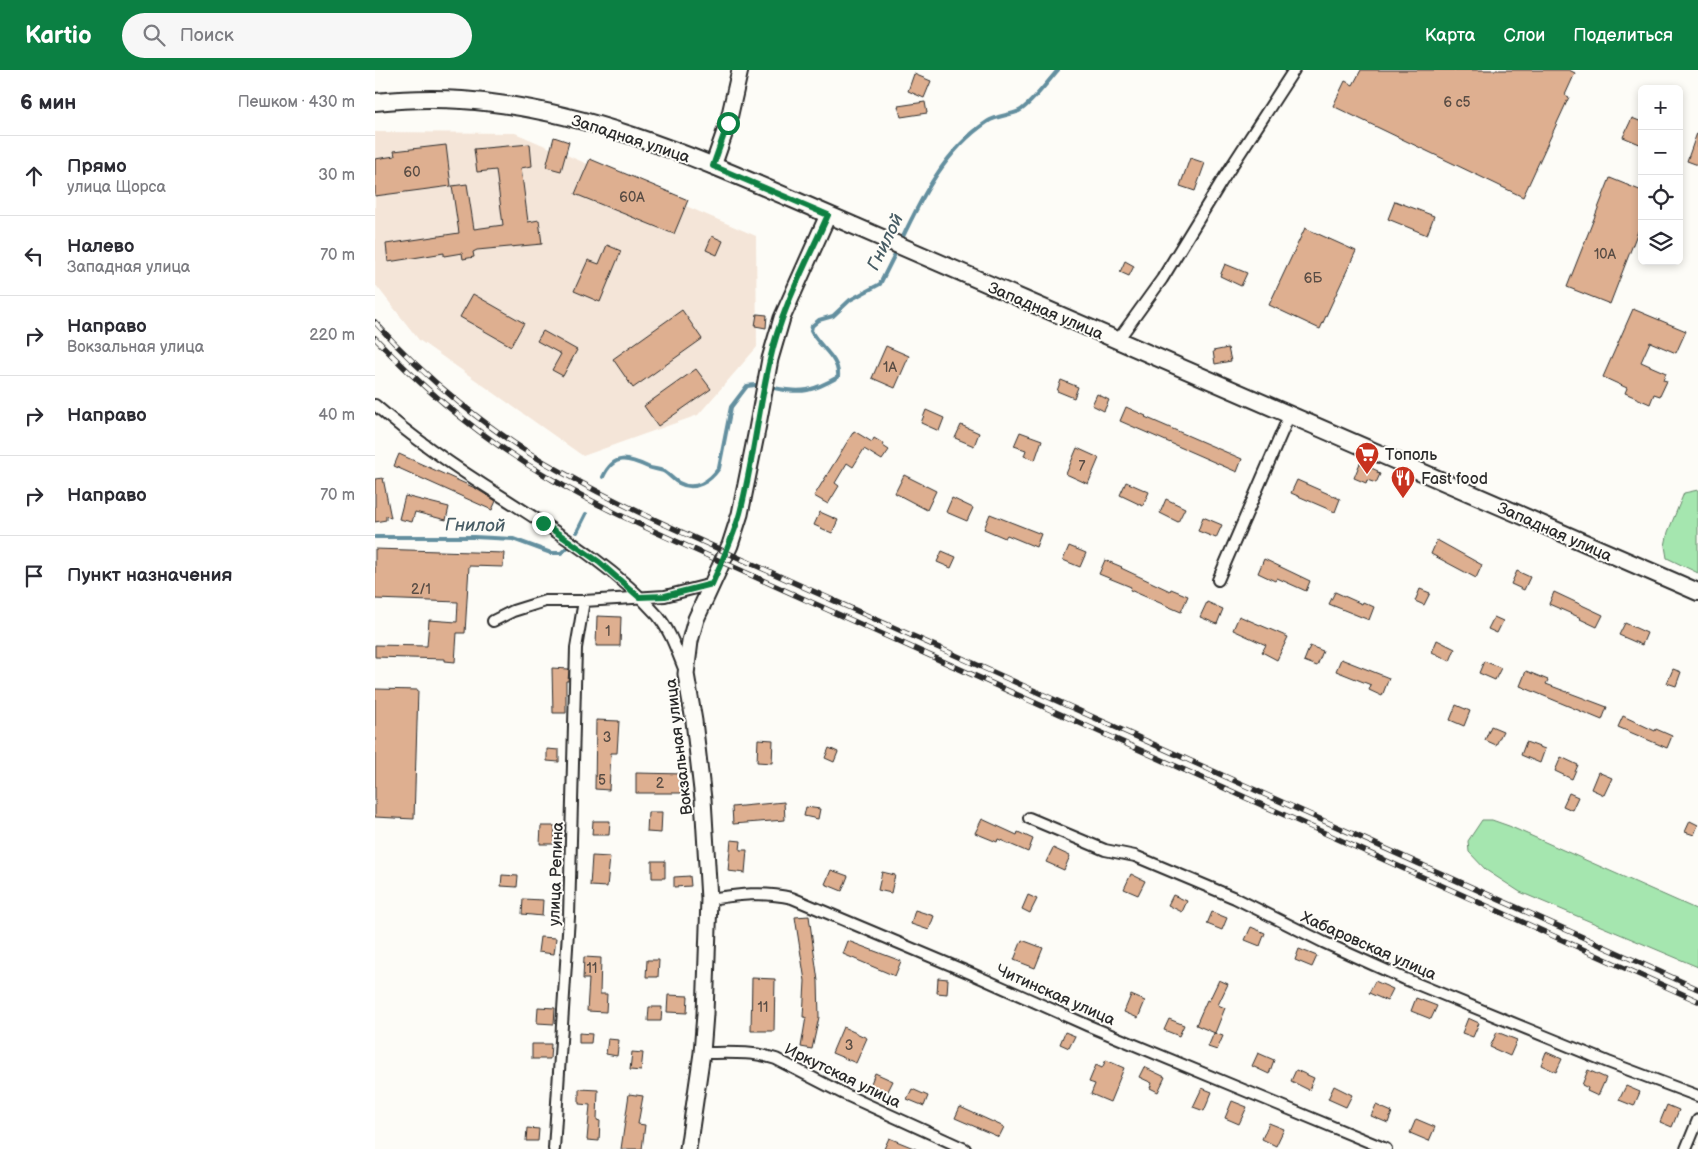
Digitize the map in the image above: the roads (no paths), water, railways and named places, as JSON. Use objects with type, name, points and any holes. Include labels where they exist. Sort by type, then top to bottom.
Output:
[{"type":"main road","points":[[713,166],[728,123],[740,70]]},
{"type":"main road","name":"Западная улица","points":[[375,102],[415,98],[463,100],[514,106],[582,120],[693,158],[1698,592]]},
{"type":"main road","name":"Вокзальная улица","points":[[688,1149],[702,1053],[709,900],[703,799],[694,721],[686,674],[690,641],[696,619],[730,545],[740,514],[757,435],[770,359],[782,318],[828,215]]},
{"type":"street","points":[[1118,340],[1162,279],[1220,184],[1295,70]]},
{"type":"street","points":[[375,405],[406,432],[487,488],[577,545],[599,562],[659,617],[673,639],[686,674]]},
{"type":"street","points":[[1218,580],[1289,416]]},
{"type":"street","points":[[493,621],[513,611],[545,601],[584,601],[665,596],[712,584]]},
{"type":"street","name":"улица Репина","points":[[554,1149],[569,917],[576,648],[584,601]]},
{"type":"street","name":"Хабаровская улица","points":[[1029,818],[1105,850],[1135,856],[1235,898],[1323,942],[1405,979],[1607,1062],[1698,1096]]},
{"type":"street","name":"Читинская улица","points":[[709,900],[753,893],[792,898],[970,973],[1089,1026],[1385,1149]]},
{"type":"street","name":"Иркутская улица","points":[[702,1053],[765,1055],[776,1059],[844,1094],[965,1149]]},
{"type":"street","points":[[1686,1149],[1698,1120]]},
{"type":"waterway","name":"Гнилой","points":[[901,241],[926,192],[947,160],[959,146],[987,122],[1015,113],[1023,108],[1058,70]]},
{"type":"waterway","name":"Гнилой","points":[[774,388],[793,391],[807,390],[838,377],[836,364],[811,331],[812,326],[819,320],[833,316],[850,300],[880,284],[897,250]]},
{"type":"waterway","name":"Гнилой","points":[[603,477],[612,464],[617,461],[628,460],[663,471],[677,482],[685,485],[696,486],[707,481],[719,468],[731,407],[747,386],[755,385]]},
{"type":"waterway","name":"Гнилой","points":[[577,532],[586,514]]},
{"type":"waterway","name":"Гнилой","points":[[375,537],[513,539],[551,553],[561,553],[569,546]]},
{"type":"railway","points":[[375,322],[394,343],[461,404],[534,456],[611,499],[1698,989]]},
{"type":"railway","points":[[375,338],[415,378],[481,433],[505,450],[580,495],[689,547],[1698,1001]]},
{"type":"place","name":"Тополь","points":[[1367,475]]},
{"type":"place","name":"Fast food","points":[[1403,499]]}]
